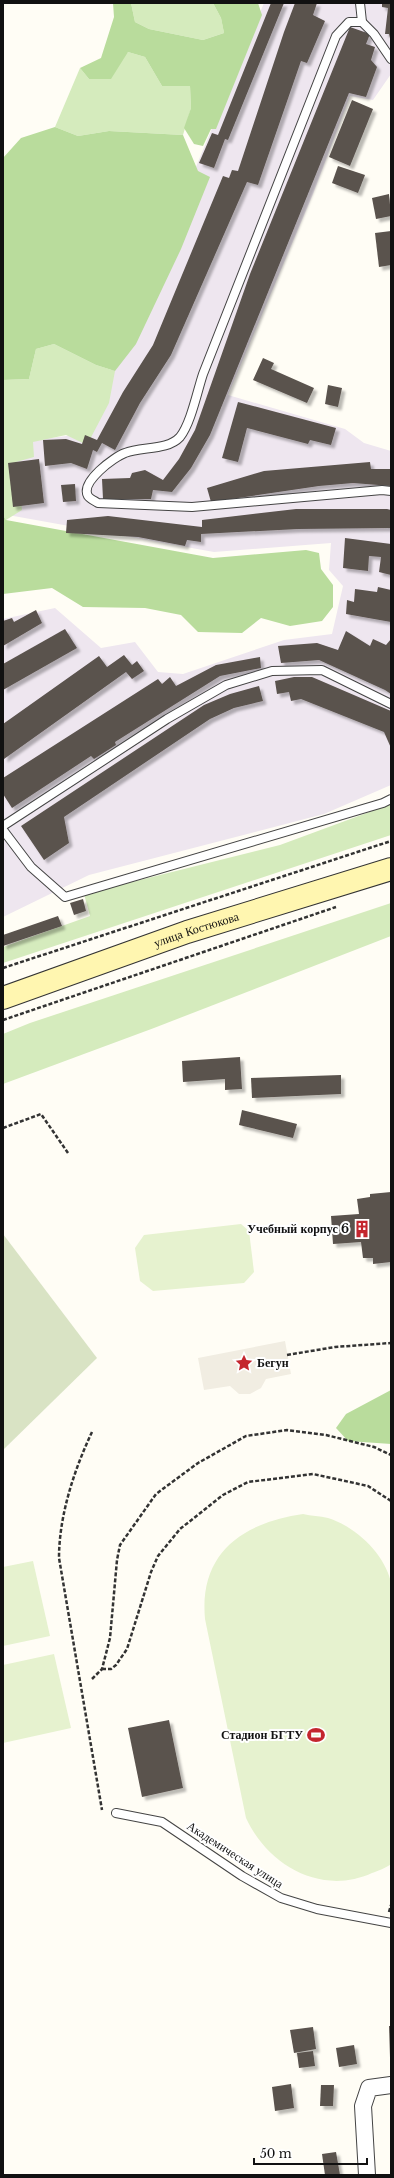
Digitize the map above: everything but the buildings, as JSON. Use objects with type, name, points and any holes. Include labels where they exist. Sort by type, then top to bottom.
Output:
[{"type":"main road","name":"улица Костюкова","points":[[3,998],[187,932],[391,869]]},
{"type":"street","points":[[367,2175],[363,2106],[369,2088],[391,2085]]},
{"type":"lane","points":[[360,3],[362,22],[374,34],[391,59]]},
{"type":"lane","points":[[362,22],[349,22],[336,36],[203,374],[185,428],[179,438],[167,444],[124,453],[89,481],[86,488],[88,496],[98,503],[192,507],[382,490],[391,491]]},
{"type":"lane","points":[[3,826],[167,719],[226,685],[272,671],[322,670],[391,704]]},
{"type":"lane","points":[[3,830],[31,867],[65,897],[383,803],[391,799]]},
{"type":"lane","name":"Академическая улица","points":[[116,1813],[162,1822],[242,1876],[281,1898],[317,1909],[391,1923]]},
{"type":"path","points":[[3,968],[391,841]]},
{"type":"path","points":[[3,1020],[340,906]]},
{"type":"path","points":[[3,1128],[41,1114],[68,1153]]},
{"type":"path","points":[[287,1355],[335,1347],[391,1343]]},
{"type":"path","points":[[92,1679],[102,1669],[110,1638],[117,1560],[120,1545],[156,1494],[221,1448],[246,1436],[287,1430],[326,1435],[391,1454]]},
{"type":"path","points":[[92,1432],[71,1486],[59,1539],[59,1558],[102,1810]]},
{"type":"path","points":[[102,1669],[111,1669],[116,1665],[127,1649],[146,1586],[158,1556],[180,1529],[223,1496],[248,1482],[313,1474],[368,1486],[391,1501]]},
{"type":"shaded area","points":[[264,3],[391,3],[391,74],[373,100],[350,96],[313,194],[228,395],[345,429],[364,443],[391,451],[391,785],[324,814],[89,875],[3,917],[3,619],[55,608],[101,648],[135,642],[158,672],[183,674],[284,640],[332,634],[343,586],[329,570],[331,543],[214,552],[8,515],[6,477],[22,441],[85,434]]},
{"type":"shaded area","points":[[285,1341],[291,1374],[266,1379],[261,1388],[250,1394],[239,1394],[230,1386],[204,1390],[198,1358]]},
{"type":"green space","points":[[113,3],[131,3],[135,22],[149,29],[203,40],[224,33],[221,18],[213,3],[258,3],[262,15],[216,129],[211,129],[203,146],[194,144],[184,128],[191,108],[190,86],[162,86],[145,57],[128,52],[111,79],[89,79],[80,68],[101,58],[114,17]]},
{"type":"green space","points":[[131,3],[213,3],[221,18],[224,33],[203,40],[149,29],[135,22]]},
{"type":"green space","points":[[128,52],[145,57],[162,86],[190,86],[191,108],[183,135],[109,131],[78,136],[55,127],[80,68],[89,79]]},
{"type":"green space","points":[[55,127],[78,136],[109,131],[183,135],[198,171],[210,177],[181,249],[136,344],[115,371],[96,365],[54,344],[36,349],[29,379],[3,380],[3,158],[21,138]]},
{"type":"green space","points":[[54,344],[96,365],[115,371],[109,403],[87,445],[66,435],[33,442],[34,457],[16,462],[22,510],[6,520],[3,515],[3,380],[29,379],[36,349]]},
{"type":"green space","points":[[3,515],[6,520],[213,558],[306,550],[319,553],[321,569],[333,585],[333,607],[322,621],[290,626],[261,618],[242,633],[198,632],[181,615],[145,608],[83,607],[52,588],[3,594]]},
{"type":"green space","points":[[391,804],[391,835],[3,963],[3,947],[90,916],[84,894],[280,845]]},
{"type":"green space","points":[[391,903],[391,936],[154,1028],[3,1084],[3,1034],[30,1023]]},
{"type":"green space","points":[[241,1224],[249,1231],[254,1272],[244,1283],[153,1291],[140,1281],[135,1248],[144,1235]]},
{"type":"green space","points":[[3,1234],[97,1358],[3,1450]]},
{"type":"green space","points":[[391,1390],[391,1444],[348,1441],[336,1428],[346,1414]]},
{"type":"green space","name":"Стадион БГТУ","points":[[303,1514],[328,1518],[349,1528],[367,1542],[375,1551],[382,1561],[391,1582],[391,1864],[387,1867],[353,1879],[334,1881],[316,1878],[298,1872],[282,1863],[268,1850],[256,1835],[246,1818],[205,1619],[205,1596],[209,1576],[217,1559],[229,1545],[244,1534],[261,1525],[281,1518]]},
{"type":"green space","points":[[33,1561],[50,1636],[3,1646],[3,1567]]},
{"type":"green space","points":[[54,1654],[71,1728],[3,1743],[3,1665]]},
{"type":"place","name":"Учебный корпус 6","points":[[362,1229]]},
{"type":"place","name":"Бегун","points":[[244,1363]]},
{"type":"place","name":"Стадион БГТУ","points":[[316,1735]]}]
